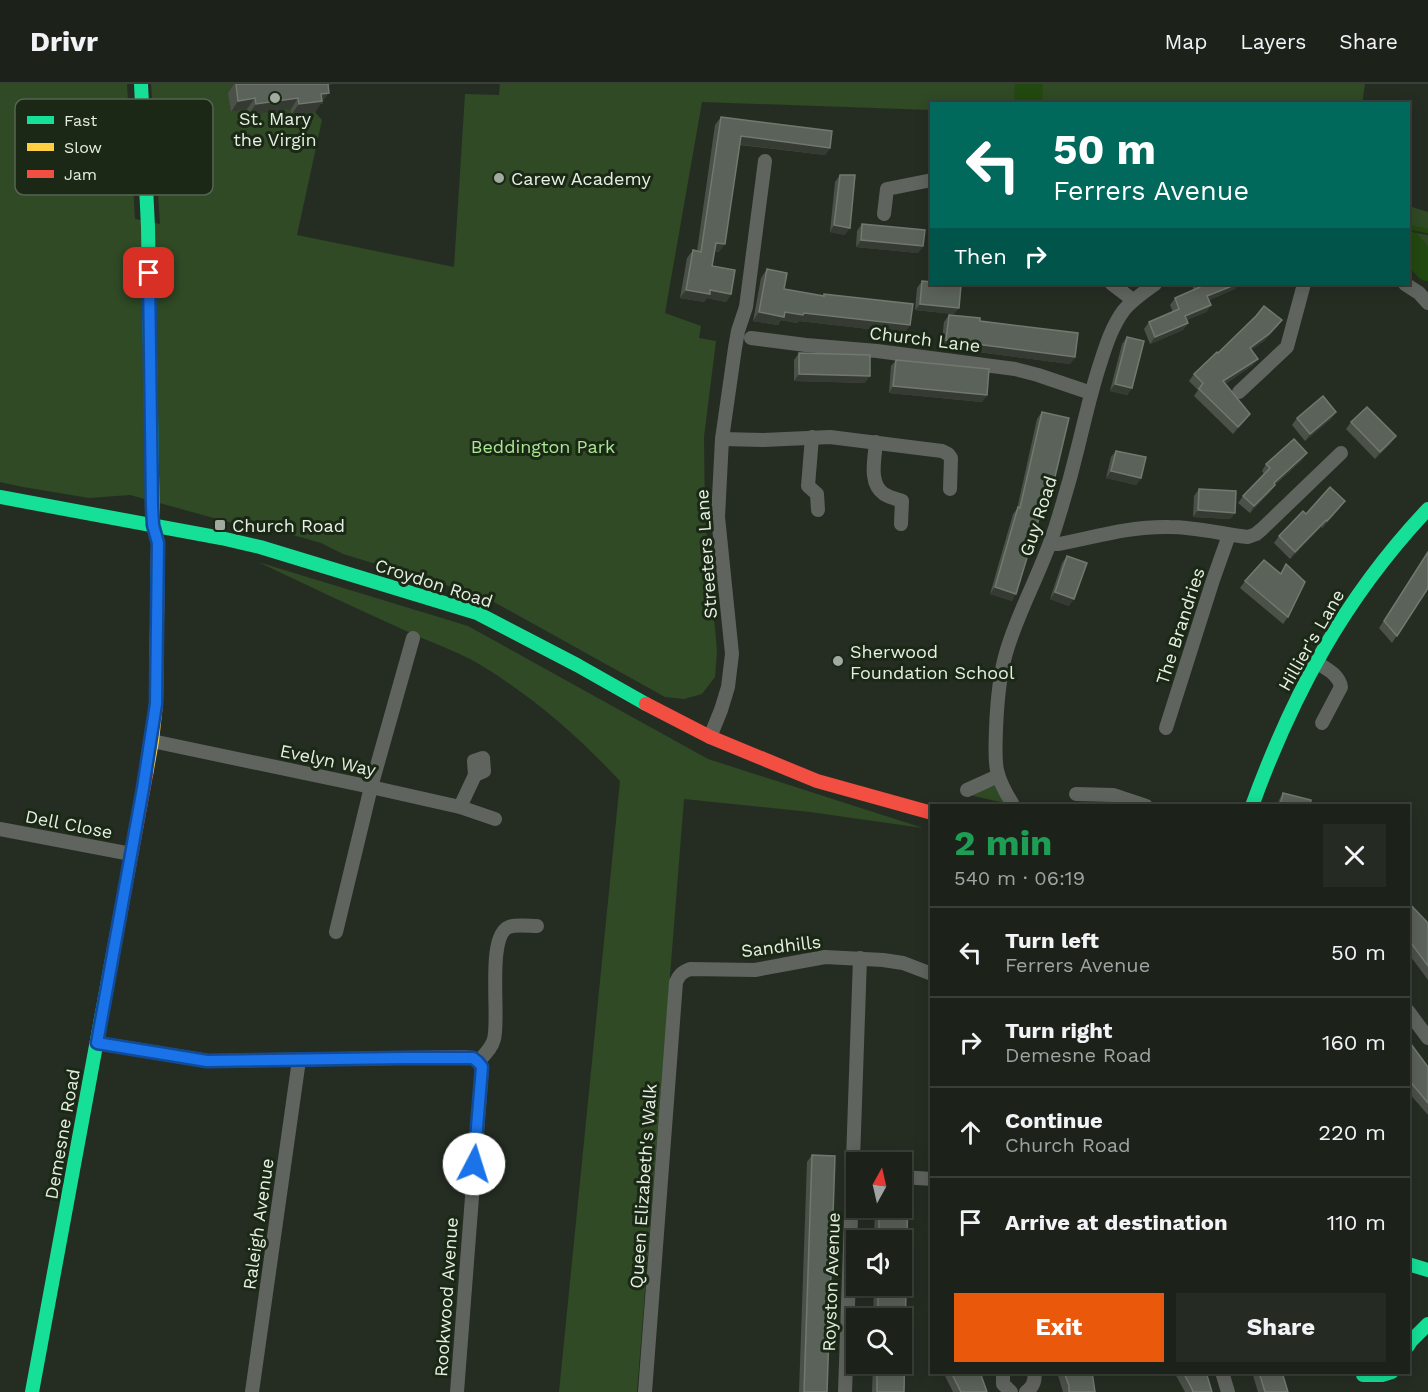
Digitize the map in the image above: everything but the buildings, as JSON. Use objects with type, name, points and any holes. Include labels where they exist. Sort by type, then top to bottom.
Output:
[{"type":"main road","points":[[141,84],[142,99]]},
{"type":"main road","points":[[146,195],[153,525]]},
{"type":"main road","name":"Croydon Road","points":[[0,498],[203,534],[260,547],[477,613],[577,665],[662,713],[710,736],[817,781],[930,812]]},
{"type":"main road","name":"Hillier's Lane","points":[[1253,804],[1272,752],[1316,662],[1346,611],[1395,544],[1428,509]]},
{"type":"main road","name":"Demesne Road","points":[[32,1392],[152,741],[156,704],[158,543],[153,525]]},
{"type":"main road","points":[[1410,1265],[1428,1270]]},
{"type":"main road","points":[[1410,1343],[1428,1324]]},
{"type":"main road","points":[[1365,1392],[1363,1374],[1386,1374]]},
{"type":"main road","points":[[1386,1390],[1392,1374]]},
{"type":"street","name":"Streeters Lane","points":[[710,736],[728,687],[732,654],[718,517],[722,439],[738,331],[746,307],[765,161]]},
{"type":"street","points":[[884,214],[887,189],[930,180]]},
{"type":"street","points":[[1113,285],[1133,300]]},
{"type":"street","name":"Guy Road","points":[[1012,802],[1001,785],[996,758],[999,694],[1005,656],[1051,544],[1091,393],[1112,331],[1133,300],[1154,285]]},
{"type":"street","points":[[1239,392],[1287,347],[1304,285]]},
{"type":"street","points":[[1407,285],[1419,293],[1428,303]]},
{"type":"street","name":"Church Lane","points":[[751,338],[1015,369],[1091,393]]},
{"type":"street","points":[[812,437],[808,486],[817,494],[818,510]]},
{"type":"street","points":[[722,439],[830,437],[942,452],[951,458],[950,489]]},
{"type":"street","points":[[876,442],[875,483],[886,495],[902,501],[901,524]]},
{"type":"street","points":[[1051,544],[1156,527],[1173,527],[1248,537],[1256,534],[1341,453]]},
{"type":"street","name":"The Brandries","points":[[1166,728],[1229,535]]},
{"type":"street","points":[[336,932],[371,787],[413,638]]},
{"type":"street","points":[[1316,662],[1333,673],[1341,687],[1322,723]]},
{"type":"street","name":"Evelyn Way","points":[[152,741],[460,807],[495,819]]},
{"type":"street","points":[[460,807],[475,775]]},
{"type":"street","points":[[967,790],[998,776]]},
{"type":"street","points":[[1076,794],[1134,804]]},
{"type":"street","name":"Dell Close","points":[[0,829],[131,854]]},
{"type":"street","points":[[97,1043],[207,1061],[473,1058],[478,1062],[491,1046],[495,1033],[496,959],[498,944],[504,930],[509,926],[537,926]]},
{"type":"street","name":"Sandhills","points":[[676,982],[679,975],[690,969],[755,970],[825,957],[903,963],[930,973]]},
{"type":"street","name":"Royston Avenue","points":[[856,1152],[860,958]]},
{"type":"street","name":"Queen Elizabeth's Walk","points":[[645,1392],[676,982]]},
{"type":"street","points":[[1410,1014],[1428,1038]]},
{"type":"street","name":"Raleigh Avenue","points":[[252,1392],[298,1060]]},
{"type":"street","name":"Rookwood Avenue","points":[[457,1392],[482,1067],[478,1062]]},
{"type":"street","points":[[912,1178],[930,1179]]},
{"type":"street","name":"Royston Avenue","points":[[845,1392],[853,1218]]},
{"type":"street","points":[[1003,1374],[1003,1384],[1011,1392]]},
{"type":"street","points":[[1026,1392],[1033,1385],[1034,1374]]},
{"type":"street","points":[[1223,1374],[1228,1392]]},
{"type":"green space","name":"Beddington Park","points":[[0,84],[127,84],[128,99],[15,99],[15,195],[134,195],[135,219],[160,224],[158,195],[213,195],[213,99],[152,99],[151,84],[245,84],[248,115],[291,109],[292,115],[315,112],[322,120],[297,235],[454,267],[465,94],[499,95],[500,84],[1365,84],[1362,102],[930,102],[930,110],[702,102],[665,313],[701,326],[699,338],[716,341],[704,437],[705,517],[717,651],[715,677],[702,694],[684,699],[665,697],[485,597],[343,554],[321,543],[265,527],[232,523],[130,495],[89,498],[0,482]]},
{"type":"green space","points":[[1410,206],[1428,212],[1428,231],[1410,227]]},
{"type":"green space","points":[[1410,232],[1428,235],[1428,255],[1422,245],[1410,239]]},
{"type":"green space","points":[[258,562],[468,626],[708,759],[923,828],[810,812],[684,799],[637,1392],[559,1392],[620,781],[554,718],[499,676],[461,654],[386,622]]},
{"type":"green space","points":[[996,785],[1009,804],[969,795]]},
{"type":"waterway","points":[[1028,102],[1029,84]]},
{"type":"waterway","points":[[1410,227],[1428,231]]},
{"type":"waterway","points":[[1410,247],[1428,267]]},
{"type":"traffic: fast","points":[[141,84],[142,99]]},
{"type":"traffic: fast","points":[[146,195],[152,475]]},
{"type":"traffic: fast","points":[[0,497],[260,547],[477,613],[646,704]]},
{"type":"traffic: fast","points":[[1253,804],[1285,724],[1324,648],[1371,577],[1428,509]]},
{"type":"traffic: fast","points":[[32,1392],[112,959]]},
{"type":"traffic: fast","points":[[1410,1265],[1428,1270]]},
{"type":"traffic: fast","points":[[1410,1343],[1428,1324]]},
{"type":"traffic: fast","points":[[1363,1375],[1385,1374]]},
{"type":"traffic: slow","points":[[146,775],[156,704],[158,543],[153,525],[152,475]]},
{"type":"traffic: jam","points":[[646,704],[710,737],[817,781],[930,812]]},
{"type":"traffic: jam","points":[[112,959],[146,775]]},
{"type":"place","name":"St. Mary the Virgin","points":[[275,98]]},
{"type":"place","name":"Carew Academy","points":[[499,178]]},
{"type":"place","name":"Church Road","points":[[220,525]]},
{"type":"place","name":"Sherwood Foundation School","points":[[838,661]]},
{"type":"route","points":[[149,273],[152,506],[153,525],[158,543],[156,704],[152,741],[97,1043],[207,1061],[473,1058],[482,1067],[474,1164]]}]
